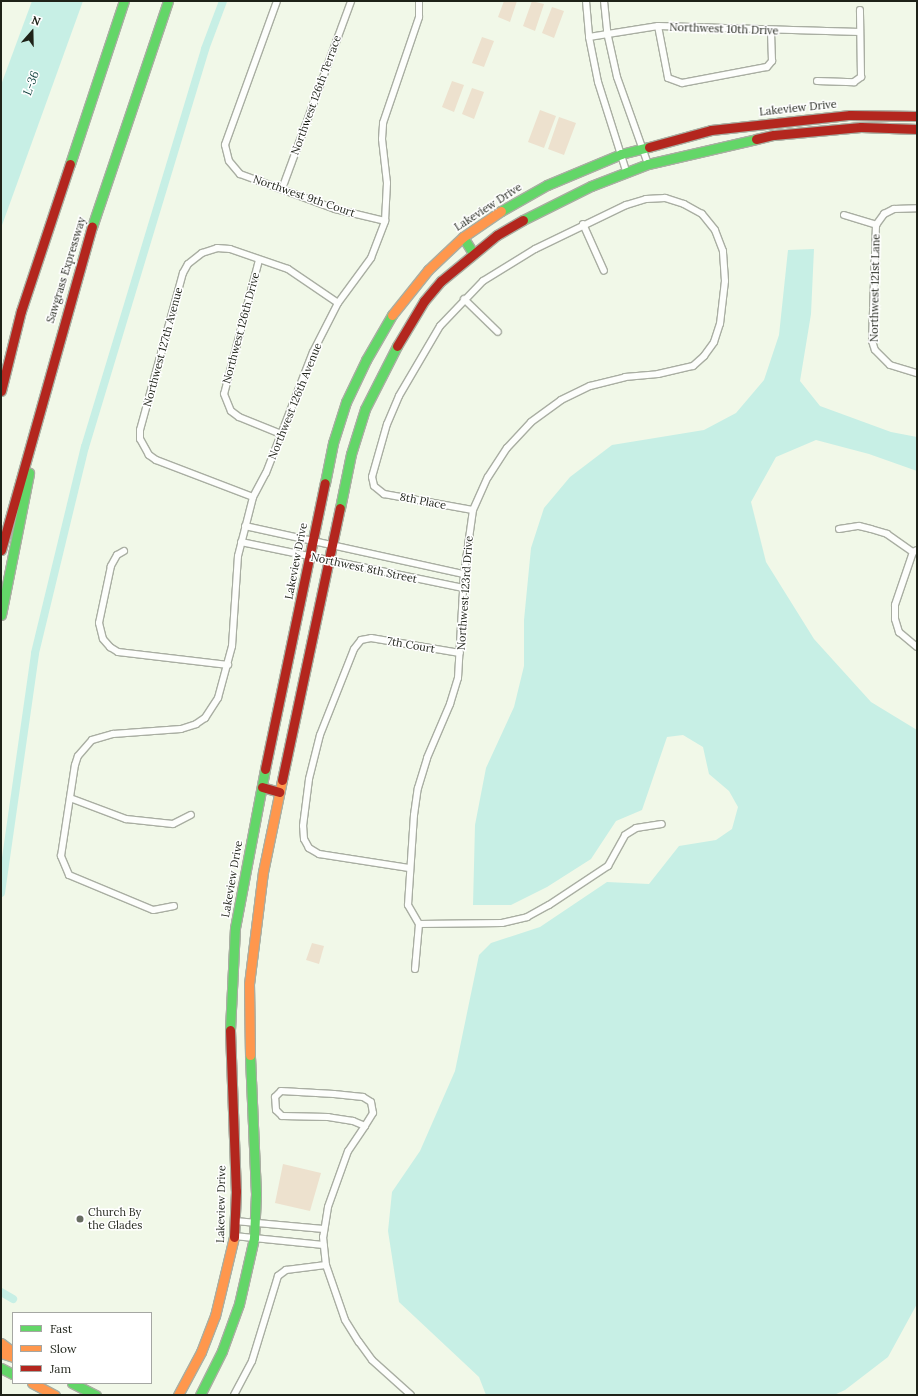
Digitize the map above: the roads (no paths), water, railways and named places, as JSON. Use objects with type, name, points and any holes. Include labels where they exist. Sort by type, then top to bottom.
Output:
[{"type":"main road","points":[[1,391],[21,311],[124,1]]},
{"type":"main road","name":"Sawgrass Expressway","points":[[1,550],[37,428],[59,338],[102,192],[168,1]]},
{"type":"main road","name":"Lakeview Drive","points":[[178,1395],[201,1352],[215,1316],[231,1257],[234,1236],[236,1191],[230,1031],[231,980],[235,928],[245,867],[333,442],[355,381],[395,310],[428,270],[463,237],[526,196],[621,154],[711,130],[783,120],[850,115],[917,116]]},
{"type":"main road","points":[[200,1395],[222,1350],[240,1304],[254,1238],[256,1194],[251,1104],[249,984],[256,913],[279,792],[330,546],[351,454],[365,409],[383,370],[424,301],[441,281],[473,253],[497,235],[550,204],[626,171],[648,164],[774,134],[861,127],[917,129]]},
{"type":"main road","points":[[463,237],[473,253]]},
{"type":"main road","points":[[1,615],[37,428]]},
{"type":"main road","points":[[262,787],[279,792]]},
{"type":"main road","points":[[1,1343],[12,1351]]},
{"type":"main road","points":[[1,1353],[12,1357]]},
{"type":"main road","points":[[1,1368],[12,1374]]},
{"type":"main road","points":[[34,1384],[55,1395]]},
{"type":"main road","points":[[74,1384],[96,1395]]},
{"type":"street","name":"Northwest 9th Court","points":[[277,1],[225,145],[229,161],[240,174],[335,209],[385,221]]},
{"type":"street","name":"Northwest 126th Terrace","points":[[282,189],[351,1]]},
{"type":"street","name":"Northwest 126th Avenue","points":[[70,798],[78,756],[92,740],[113,734],[181,729],[196,724],[205,718],[218,698],[228,665],[235,620],[241,542],[253,497],[281,434],[301,381],[338,303],[371,258],[385,221],[387,183],[382,140],[383,123],[419,17],[419,1]]},
{"type":"street","points":[[586,1],[589,37],[598,82],[626,171]]},
{"type":"street","points":[[604,1],[607,32],[617,77],[648,164]]},
{"type":"street","points":[[817,81],[854,82],[861,77],[860,10]]},
{"type":"street","points":[[658,26],[668,78],[682,83],[766,67],[772,61],[771,31]]},
{"type":"street","name":"Northwest 10th Drive","points":[[589,37],[607,32],[658,26],[771,31],[860,32]]},
{"type":"street","name":"Northwest 123rd Drive","points":[[419,924],[412,916],[408,905],[409,868],[418,788],[427,758],[450,704],[458,678],[464,574],[473,510],[488,477],[507,448],[531,422],[561,400],[590,386],[625,377],[658,374],[693,366],[704,356],[714,342],[720,324],[725,281],[723,251],[715,230],[702,214],[684,204],[665,198],[646,199],[583,224]]},
{"type":"street","points":[[844,215],[876,225],[884,214],[894,209],[917,208]]},
{"type":"street","points":[[498,332],[464,298],[484,281],[535,249],[583,224],[604,271]]},
{"type":"street","name":"Northwest 121st Lane","points":[[876,225],[872,341],[875,350],[890,365],[917,373]]},
{"type":"street","name":"Northwest 127th Avenue","points":[[253,497],[156,460],[143,448],[140,430],[183,274],[188,264],[202,253],[217,248],[230,249],[259,260]]},
{"type":"street","points":[[259,260],[302,277],[338,303]]},
{"type":"street","name":"Northwest 126th Drive","points":[[259,260],[224,394],[231,411],[235,414],[281,434]]},
{"type":"street","name":"8th Place","points":[[464,298],[440,326],[399,396],[379,450],[372,477],[374,486],[384,494],[473,510]]},
{"type":"street","name":"Northwest 8th Street","points":[[245,526],[330,546],[464,574]]},
{"type":"street","points":[[839,529],[859,526],[871,529],[887,534],[915,551],[895,604],[895,619],[899,632],[917,647]]},
{"type":"street","name":"Northwest 8th Street","points":[[241,542],[463,588]]},
{"type":"street","points":[[124,551],[117,555],[111,566],[98,623],[103,639],[118,652],[228,665]]},
{"type":"street","name":"7th Court","points":[[409,868],[319,854],[309,848],[304,839],[309,779],[320,735],[354,649],[361,640],[371,638],[460,653]]},
{"type":"street","points":[[174,906],[153,910],[69,875],[63,866],[61,856],[70,798],[126,819],[173,824],[191,815]]},
{"type":"street","points":[[415,969],[419,924],[502,923],[527,917],[549,905],[608,866],[625,835],[636,828],[662,824]]},
{"type":"street","points":[[366,1126],[347,1120],[282,1116],[276,1110],[275,1097],[281,1091],[363,1097],[371,1102],[373,1113],[366,1126],[348,1151],[337,1177],[324,1229],[326,1265],[345,1320],[359,1342],[372,1360],[411,1395]]},
{"type":"street","points":[[235,1221],[324,1229]]},
{"type":"street","points":[[234,1236],[324,1245]]},
{"type":"street","points":[[234,1395],[252,1361],[278,1276],[286,1270],[326,1265]]},
{"type":"water","name":"L-36","points":[[32,1],[83,1],[1,228],[1,85]]},
{"type":"water","points":[[814,249],[811,314],[800,381],[820,406],[891,432],[917,437],[917,471],[869,454],[816,440],[776,457],[751,502],[766,562],[814,639],[871,702],[917,730],[917,1304],[888,1357],[845,1390],[834,1395],[486,1395],[479,1377],[399,1302],[388,1231],[392,1192],[420,1151],[455,1071],[479,955],[491,943],[540,927],[607,882],[649,884],[679,846],[716,840],[732,829],[738,807],[729,791],[709,774],[703,747],[683,735],[667,737],[642,810],[616,821],[591,859],[547,887],[511,905],[473,905],[475,825],[486,768],[514,707],[524,666],[524,620],[531,548],[544,508],[570,477],[612,445],[704,430],[736,413],[764,380],[779,335],[788,250]]},
{"type":"waterway","points":[[1,893],[35,653],[85,447],[205,49],[223,1]]},
{"type":"waterway","points":[[1,1292],[13,1299]]},
{"type":"place","name":"Church By the Glades","points":[[80,1219]]}]
